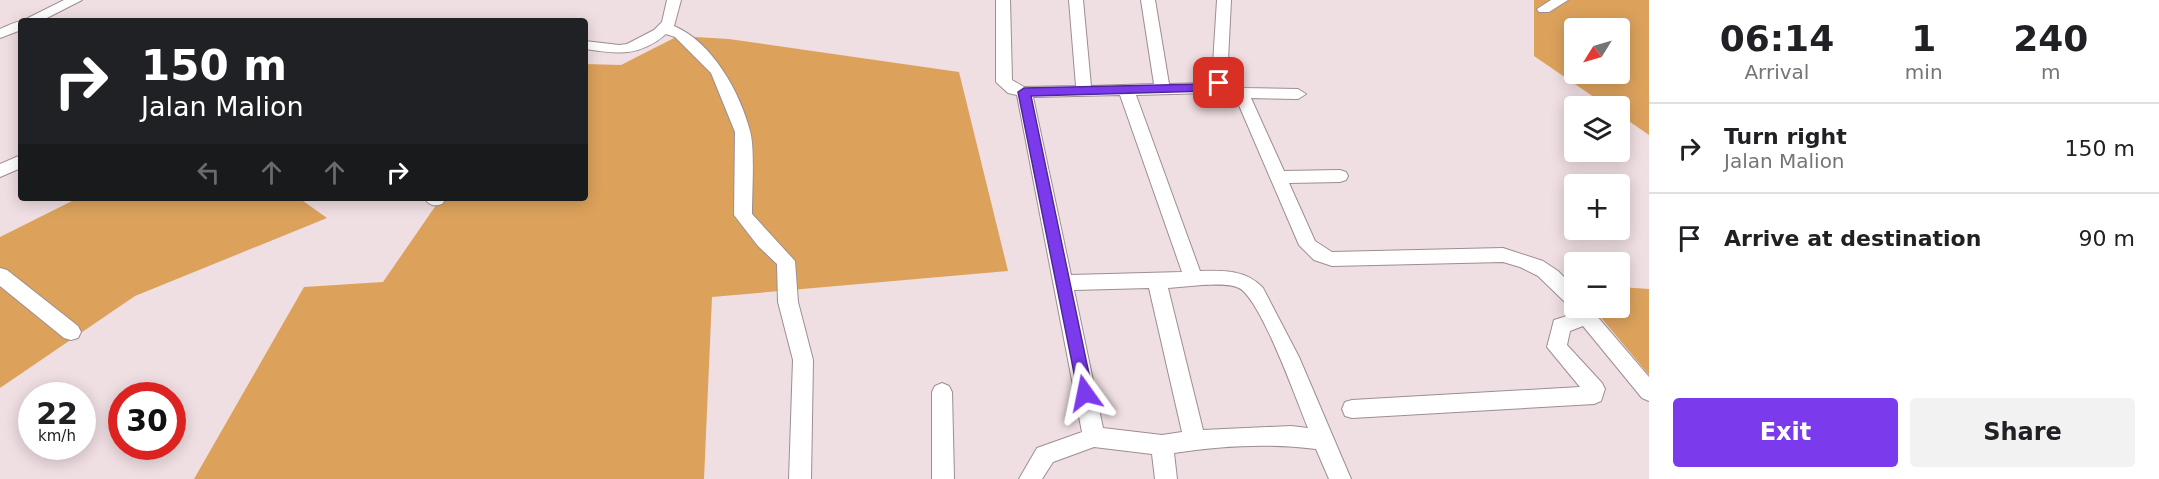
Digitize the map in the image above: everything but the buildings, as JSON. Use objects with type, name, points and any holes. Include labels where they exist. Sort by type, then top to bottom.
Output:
[{"type":"street","points":[[36,18],[75,0]]},
{"type":"street","points":[[588,46],[612,50],[632,46],[665,28],[672,18],[674,0]]},
{"type":"street","points":[[1003,0],[1004,82],[1013,89],[1024,92],[1208,88],[1219,83],[1241,93],[1298,94]]},
{"type":"street","points":[[1076,0],[1084,90]]},
{"type":"street","points":[[1148,0],[1162,88]]},
{"type":"street","points":[[1219,83],[1224,0]]},
{"type":"street","points":[[1544,9],[1561,0]]},
{"type":"street","points":[[0,34],[18,26]]},
{"type":"street","points":[[665,28],[680,34],[718,71],[743,132],[743,214],[764,241],[786,261],[788,302],[803,360],[800,479]]},
{"type":"street","points":[[1126,89],[1193,277]]},
{"type":"street","points":[[1024,92],[1094,437]]},
{"type":"street","points":[[1241,93],[1308,246],[1320,255],[1332,259],[1503,255],[1530,261],[1557,280],[1564,289]]},
{"type":"street","points":[[0,171],[18,162]]},
{"type":"street","points":[[1279,177],[1340,176]]},
{"type":"street","points":[[0,275],[71,332]]},
{"type":"street","points":[[1062,283],[1157,281],[1193,277],[1239,281],[1249,285],[1265,306],[1340,479]]},
{"type":"street","points":[[1157,281],[1196,440]]},
{"type":"street","points":[[1352,409],[1594,396],[1595,389],[1557,347],[1561,326],[1570,318]]},
{"type":"street","points":[[1587,318],[1649,393]]},
{"type":"street","points":[[942,392],[943,479]]},
{"type":"street","points":[[1030,479],[1045,455],[1094,437],[1162,445],[1196,440],[1292,436],[1323,440]]},
{"type":"street","points":[[1162,445],[1166,479]]},
{"type":"shaded area","points":[[1534,0],[1649,0],[1649,135],[1630,122],[1630,96],[1592,96],[1575,84],[1630,84],[1630,18],[1564,18],[1564,77],[1534,56]]},
{"type":"shaded area","points":[[678,36],[729,39],[959,72],[1008,271],[712,297],[704,479],[194,479],[304,287],[383,282],[439,201],[588,201],[588,64],[621,65]]},
{"type":"shaded area","points":[[72,201],[303,201],[327,218],[135,296],[0,388],[0,237]]},
{"type":"shaded area","points":[[1630,288],[1649,289],[1649,375],[1601,318],[1630,318]]},
{"type":"route","points":[[1085,393],[1024,92],[1208,88],[1219,83]]}]
